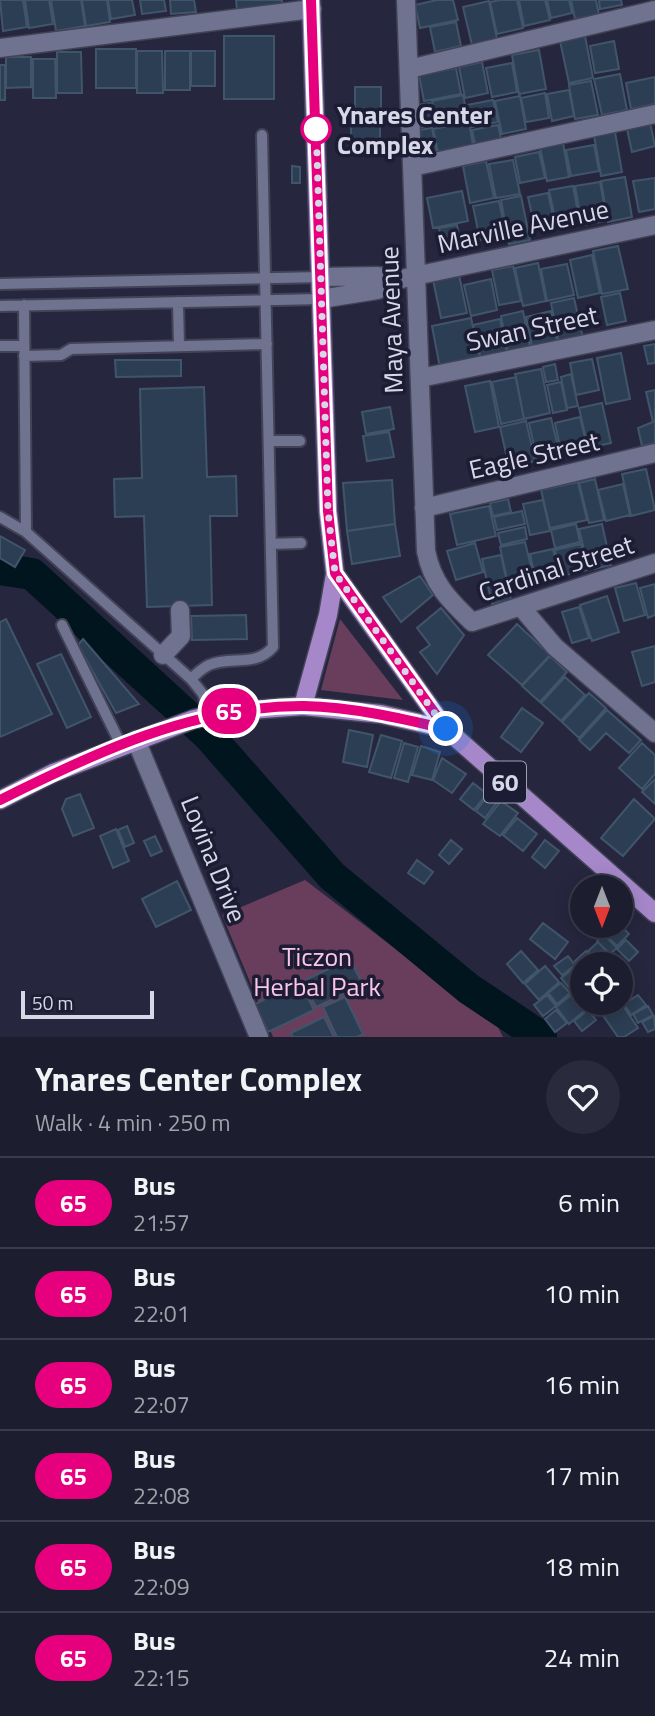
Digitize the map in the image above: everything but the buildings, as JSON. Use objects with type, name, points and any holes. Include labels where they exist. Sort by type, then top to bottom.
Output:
[{"type":"main road","points":[[303,706],[328,615],[335,573],[328,511],[312,5]]},
{"type":"main road","points":[[335,573],[446,729]]},
{"type":"main road","name":"60","points":[[0,800],[129,743],[202,717],[303,706],[381,714],[446,729],[655,913]]},
{"type":"street","name":"Maya Avenue","points":[[406,0],[412,167],[409,278],[420,378],[426,551],[433,578],[446,597],[472,622]]},
{"type":"street","points":[[0,48],[312,5]]},
{"type":"street","points":[[409,69],[655,10]]},
{"type":"street","points":[[412,167],[655,114]]},
{"type":"street","name":"Marville Avenue","points":[[321,299],[377,290],[409,278],[655,225]]},
{"type":"street","name":"Marville Avenue","points":[[321,277],[409,278]]},
{"type":"street","name":"Swan Street","points":[[420,378],[655,330]]},
{"type":"street","name":"Eagle Street","points":[[424,508],[655,453]]},
{"type":"street","name":"Cardinal Street","points":[[472,622],[655,563]]},
{"type":"street","points":[[521,607],[555,647],[655,733]]},
{"type":"street","points":[[163,655],[181,636],[180,610]]},
{"type":"street","name":"Lovina Drive","points":[[129,743],[259,1037]]},
{"type":"lane","points":[[191,679],[210,664],[253,660],[273,647],[262,135]]},
{"type":"lane","points":[[0,284],[321,277]]},
{"type":"lane","points":[[157,281],[158,302]]},
{"type":"lane","points":[[0,306],[321,299]]},
{"type":"lane","points":[[178,302],[179,346]]},
{"type":"lane","points":[[24,305],[26,532]]},
{"type":"lane","points":[[0,345],[61,355],[71,349],[267,344]]},
{"type":"lane","points":[[269,441],[300,441]]},
{"type":"lane","points":[[0,517],[26,532],[191,679],[203,694],[202,717]]},
{"type":"lane","points":[[271,544],[301,543]]},
{"type":"lane","points":[[62,625],[129,743]]},
{"type":"green space","points":[[340,619],[403,700],[321,690]]},
{"type":"green space","name":"Ticzon Herbal Park","points":[[305,880],[498,1027],[503,1037],[273,1037],[222,915]]},
{"type":"waterway","points":[[0,569],[32,574],[209,736],[332,876],[469,989],[541,1037]]},
{"type":"bus line","name":"65","points":[[0,800],[53,773],[136,740],[194,719],[226,712],[303,706],[381,714],[446,729],[335,573],[328,511],[311,0]]},
{"type":"place","name":"Ynares Center Complex","points":[[316,129]]},
{"type":"route","points":[[316,129],[316,122],[328,511],[335,573],[446,729]]}]
